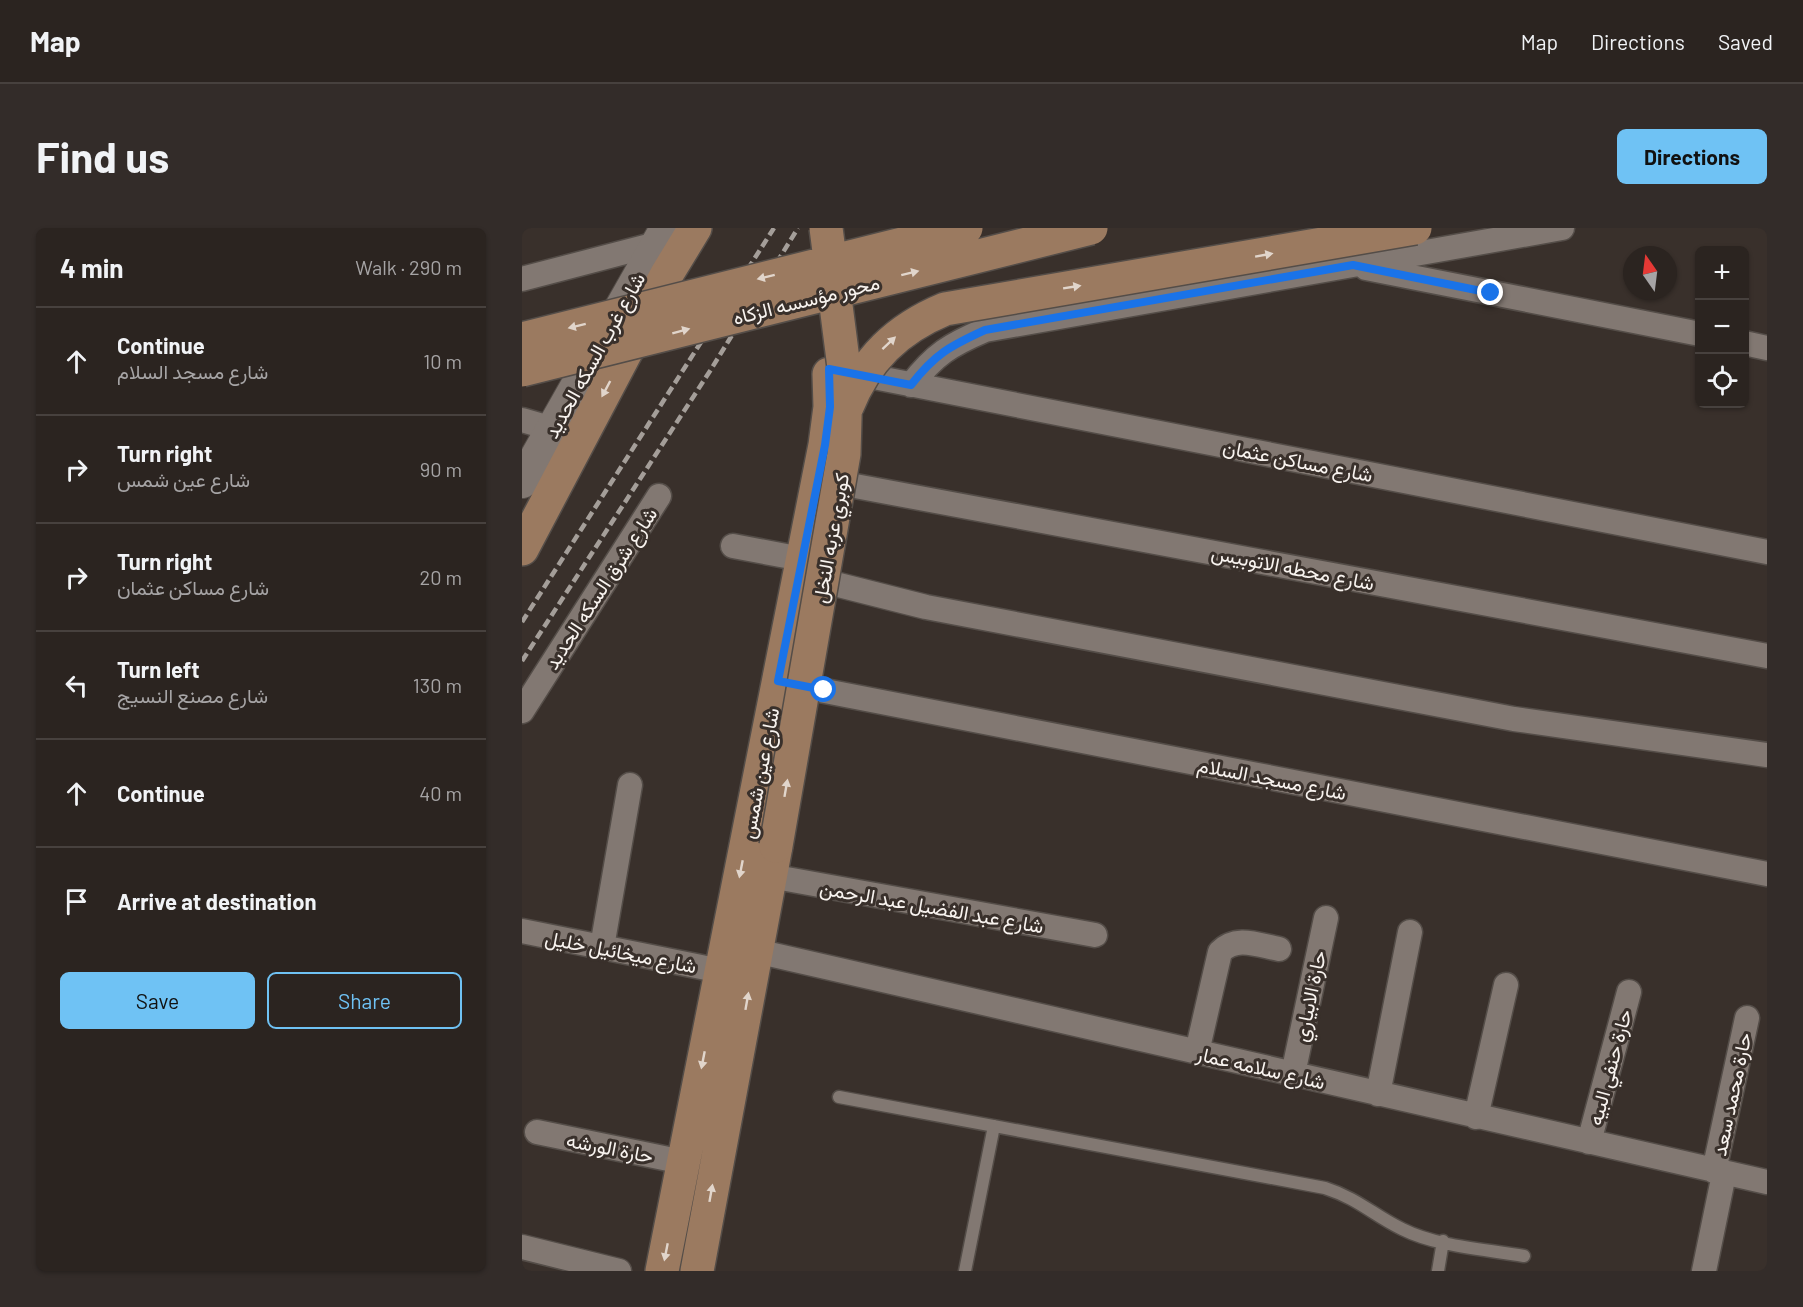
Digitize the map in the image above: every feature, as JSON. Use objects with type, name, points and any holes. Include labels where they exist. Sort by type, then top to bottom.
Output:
[{"type":"main road","points":[[522,549],[667,274],[695,228]]},
{"type":"main road","name":"كوبري عزبه النخل","points":[[773,861],[813,570],[840,488],[846,383],[826,228]]},
{"type":"main road","name":"شارع عين شمس","points":[[662,1271],[778,681],[813,570],[819,479],[830,407],[829,369],[814,264],[820,243],[836,228]]},
{"type":"main road","name":"محور مؤسسه الزكاه","points":[[522,339],[966,228]]},
{"type":"main road","name":"محور مؤسسه الزكاه","points":[[522,370],[1090,228]]},
{"type":"main road","points":[[846,409],[855,386],[884,347],[902,331],[945,309],[1415,228]]},
{"type":"main road","points":[[697,1271],[773,861]]},
{"type":"street","points":[[911,385],[930,360],[956,343],[985,330],[1562,228]]},
{"type":"street","points":[[522,279],[651,237]]},
{"type":"street","name":"شارع غرب السكه الحديد","points":[[522,482],[553,429],[651,237]]},
{"type":"street","points":[[1353,265],[1695,333]]},
{"type":"street","points":[[1749,344],[1767,348]]},
{"type":"street","name":"شارع مساكن عثمان","points":[[829,369],[1767,552]]},
{"type":"street","points":[[522,420],[553,429]]},
{"type":"street","name":"شارع محطه الاتوبيس","points":[[819,479],[1767,656]]},
{"type":"street","name":"شارع شرق السكه الحديد","points":[[522,711],[659,496]]},
{"type":"street","points":[[734,546],[926,607],[1514,719],[1767,755]]},
{"type":"street","name":"شارع مسجد السلام","points":[[778,681],[1767,874]]},
{"type":"street","points":[[602,947],[630,785]]},
{"type":"street","name":"شارع عبد الفضيل عبد الرحمن","points":[[773,861],[1095,935]]},
{"type":"street","name":"حارة الابياري","points":[[1293,1074],[1326,918]]},
{"type":"street","name":"شارع ميخائيل خليل","points":[[522,931],[720,971]]},
{"type":"street","points":[[1378,1094],[1410,932]]},
{"type":"street","points":[[1197,1052],[1220,952],[1226,946],[1242,942],[1279,949]]},
{"type":"street","name":"شارع سلامه عمار","points":[[756,951],[1767,1182]]},
{"type":"street","points":[[1476,1117],[1506,985]]},
{"type":"street","name":"حارة حنفي البيه","points":[[1589,1142],[1629,992]]},
{"type":"street","name":"حارة محمد سعد","points":[[1704,1271],[1719,1172],[1748,1018]]},
{"type":"street","name":"حارة الورشه","points":[[537,1132],[683,1162]]},
{"type":"street","points":[[522,1247],[619,1271]]},
{"type":"lane","points":[[839,1097],[1325,1188],[1366,1205],[1402,1229],[1443,1241],[1524,1256]]},
{"type":"lane","points":[[965,1271],[994,1126]]},
{"type":"lane","points":[[1438,1271],[1443,1241]]},
{"type":"railway","points":[[522,622],[774,228]]},
{"type":"railway","points":[[522,661],[710,371],[798,228]]},
{"type":"route","points":[[824,690],[778,681],[825,445],[830,407],[829,369],[911,385],[930,360],[956,343],[985,330],[1353,265],[1491,293]]}]
